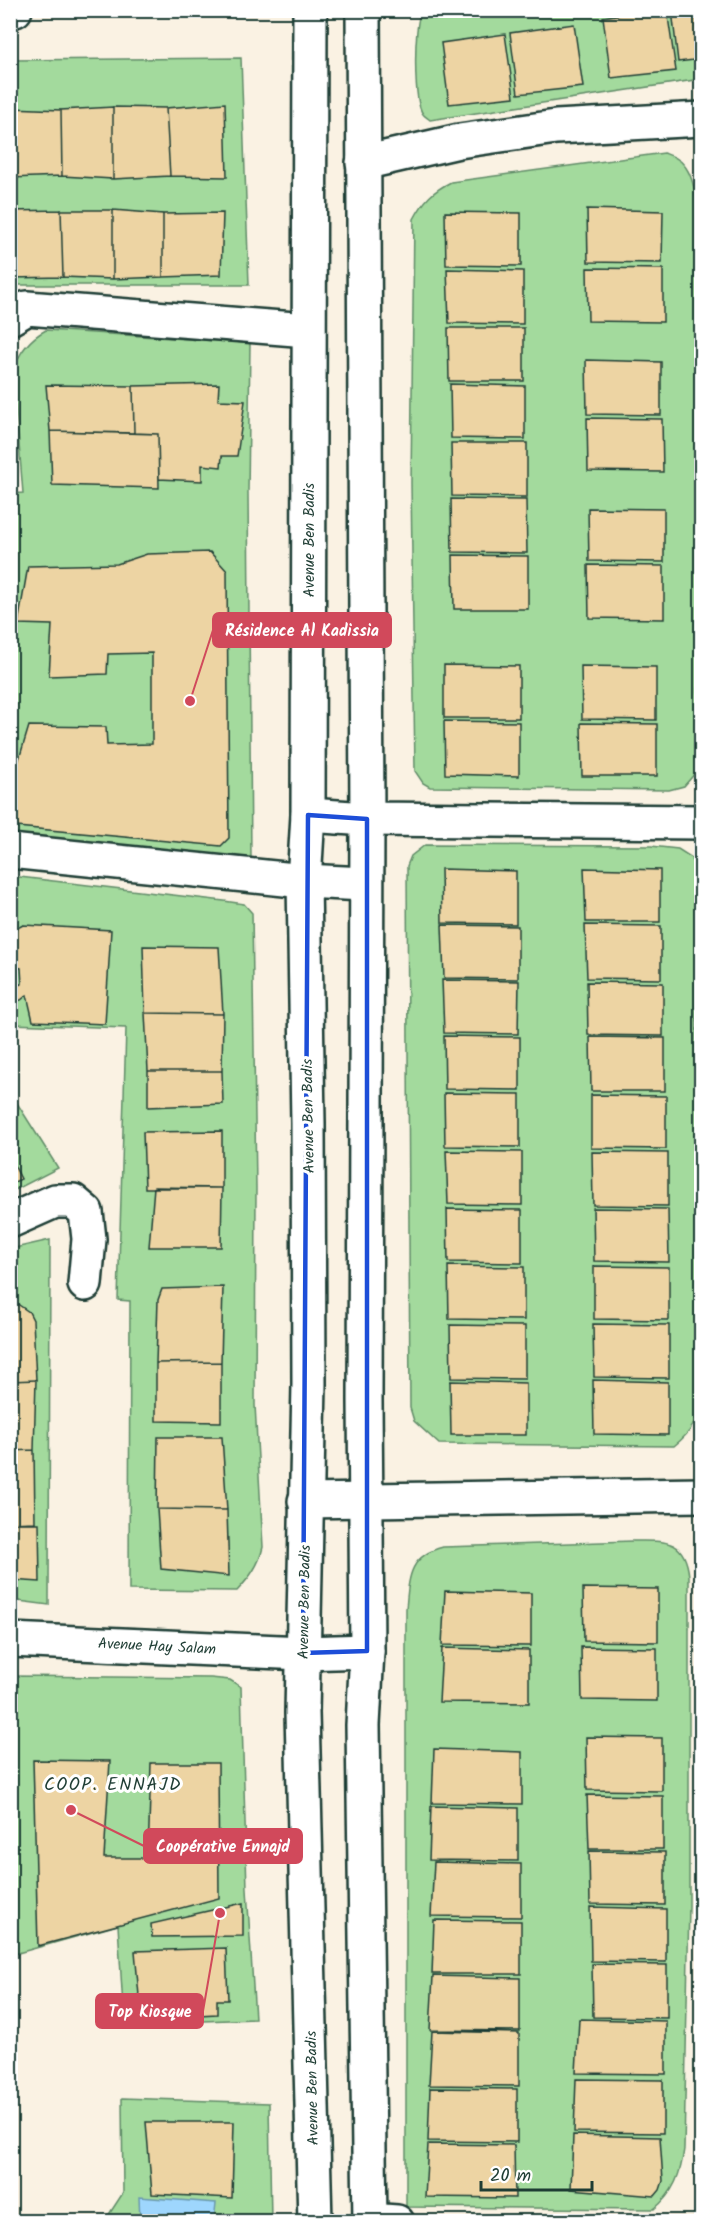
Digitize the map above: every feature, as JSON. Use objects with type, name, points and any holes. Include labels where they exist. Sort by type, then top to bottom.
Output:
[{"type":"main road","points":[[10,10],[15,10]]},
{"type":"main road","name":"Avenue Ben Badis","points":[[310,10],[308,815],[304,881],[309,1349],[302,1713],[315,2222]]},
{"type":"main road","points":[[363,10],[367,819],[365,1400],[367,1651],[363,1725],[379,2221]]},
{"type":"main road","points":[[363,163],[459,141],[556,126],[702,119]]},
{"type":"main road","points":[[16,311],[308,330]]},
{"type":"main road","points":[[308,815],[367,819],[702,822]]},
{"type":"main road","points":[[10,851],[304,881],[366,884]]},
{"type":"main road","points":[[10,1221],[55,1201],[73,1201],[86,1212],[89,1239],[86,1284]]},
{"type":"main road","points":[[305,1502],[702,1495]]},
{"type":"main road","name":"Avenue Hay Salam","points":[[10,1640],[303,1653],[367,1651]]},
{"type":"highlighted area","points":[[308,815],[367,819],[367,1651],[303,1653]]},
{"type":"green space","points":[[421,11],[701,11],[701,79],[430,120],[424,115],[417,94],[417,31]]},
{"type":"green space","points":[[241,58],[249,285],[11,285],[11,60]]},
{"type":"green space","points":[[664,153],[680,161],[689,174],[696,198],[699,227],[698,770],[684,786],[669,790],[430,787],[423,783],[415,771],[411,483],[414,219],[421,206],[430,197],[451,182]]},
{"type":"green space","points":[[46,330],[250,343],[248,492],[251,860],[11,838],[10,494],[23,493],[13,371],[25,347]]},
{"type":"green space","points":[[425,845],[651,846],[678,849],[692,858],[695,879],[700,1398],[693,1425],[674,1446],[439,1444],[414,1421],[410,1408],[407,866],[411,856]]},
{"type":"green space","points":[[11,876],[244,904],[252,913],[256,1187],[255,1405],[263,1547],[253,1570],[237,1591],[129,1590],[130,1301],[118,1300],[126,1028],[11,1024]]},
{"type":"green space","points":[[10,1092],[58,1168],[11,1192],[10,1192]]},
{"type":"green space","points":[[50,1240],[49,1605],[11,1600],[10,1249]]},
{"type":"green space","points":[[633,1541],[672,1544],[683,1554],[689,1576],[689,1905],[684,2149],[681,2166],[667,2196],[654,2209],[406,2207],[406,1609],[412,1570],[423,1556],[443,1547]]},
{"type":"green space","points":[[11,1676],[211,1678],[230,1680],[241,1687],[247,1889],[255,2019],[124,2024],[118,1925],[11,1955]]},
{"type":"green space","points":[[122,2098],[269,2103],[271,2221],[104,2222],[123,2193]]},
{"type":"water","points":[[139,2197],[216,2203],[214,2221],[140,2221]]},
{"type":"building","points":[[649,10],[667,10],[676,71],[611,78],[603,17]]},
{"type":"building","points":[[672,10],[702,10],[702,59],[678,62]]},
{"type":"building","points":[[574,24],[583,87],[518,94],[510,33]]},
{"type":"building","points":[[505,34],[514,97],[449,104],[441,43]]},
{"type":"building","points":[[225,103],[227,177],[170,176],[166,108]]},
{"type":"building","points":[[113,107],[113,179],[62,176],[61,110]]},
{"type":"building","points":[[113,107],[166,108],[170,176],[113,179]]},
{"type":"building","points":[[11,108],[61,110],[62,176],[10,178]]},
{"type":"building","points":[[587,209],[663,211],[662,263],[588,262]]},
{"type":"building","points":[[61,210],[113,210],[113,279],[63,277]]},
{"type":"building","points":[[61,210],[63,277],[10,278],[10,211]]},
{"type":"building","points":[[113,210],[163,214],[163,277],[113,279]]},
{"type":"building","points":[[445,212],[521,213],[521,266],[446,265]]},
{"type":"building","points":[[223,213],[221,275],[163,277],[163,214]]},
{"type":"building","points":[[587,268],[663,269],[663,322],[588,321]]},
{"type":"building","points":[[447,269],[523,271],[523,324],[449,323]]},
{"type":"building","points":[[448,328],[524,328],[524,381],[449,381]]},
{"type":"building","points":[[586,360],[661,362],[661,415],[587,414]]},
{"type":"building","points":[[219,384],[218,400],[245,401],[237,456],[222,456],[221,467],[202,465],[202,481],[159,479],[158,434],[134,433],[133,386]]},
{"type":"building","points":[[450,384],[525,386],[525,439],[451,438]]},
{"type":"building","points":[[46,385],[133,386],[134,433],[50,431]]},
{"type":"building","points":[[587,418],[662,419],[663,472],[588,471]]},
{"type":"building","points":[[50,431],[158,434],[159,488],[52,485]]},
{"type":"building","points":[[451,443],[527,443],[527,497],[452,496]]},
{"type":"building","points":[[451,499],[526,500],[527,553],[452,552]]},
{"type":"building","points":[[588,508],[664,509],[664,562],[589,561]]},
{"type":"building","points":[[210,552],[227,571],[229,838],[221,846],[17,827],[10,789],[29,726],[106,727],[107,745],[152,744],[152,653],[108,654],[107,674],[49,676],[52,625],[18,624],[28,566],[117,564],[147,554]]},
{"type":"building","points":[[453,555],[528,556],[528,609],[454,609]]},
{"type":"building","points":[[588,565],[664,566],[664,619],[589,618]]},
{"type":"building","points":[[444,665],[519,666],[519,718],[444,718]]},
{"type":"building","points":[[581,666],[656,667],[656,720],[582,719]]},
{"type":"building","points":[[444,721],[519,722],[519,776],[445,774]]},
{"type":"building","points":[[581,723],[657,724],[657,776],[582,776]]},
{"type":"building","points":[[584,868],[660,870],[660,922],[586,922]]},
{"type":"building","points":[[441,869],[516,871],[516,924],[442,923]]},
{"type":"building","points":[[23,925],[111,930],[105,1024],[33,1021],[27,995],[21,1000],[12,1001],[10,992],[14,986],[22,984],[21,968],[10,966],[10,932]]},
{"type":"building","points":[[442,925],[518,926],[518,979],[444,978]]},
{"type":"building","points":[[585,925],[661,926],[661,979],[587,978]]},
{"type":"building","points":[[143,946],[219,947],[223,1014],[145,1013]]},
{"type":"building","points":[[442,980],[519,981],[518,1034],[444,1033]]},
{"type":"building","points":[[587,982],[663,983],[663,1036],[588,1035]]},
{"type":"building","points":[[145,1013],[223,1014],[222,1071],[148,1071]]},
{"type":"building","points":[[444,1036],[520,1037],[520,1090],[445,1089]]},
{"type":"building","points":[[590,1037],[665,1038],[665,1091],[591,1091]]},
{"type":"building","points":[[148,1071],[222,1071],[223,1104],[148,1107]]},
{"type":"building","points":[[444,1093],[520,1094],[520,1147],[445,1146]]},
{"type":"building","points":[[591,1095],[666,1096],[666,1149],[591,1148]]},
{"type":"building","points":[[222,1131],[222,1188],[145,1188],[143,1132]]},
{"type":"building","points":[[446,1151],[522,1152],[522,1205],[448,1204]]},
{"type":"building","points":[[592,1152],[668,1153],[668,1206],[593,1205]]},
{"type":"building","points":[[10,1157],[21,1179],[10,1184]]},
{"type":"building","points":[[154,1187],[222,1188],[221,1247],[149,1247]]},
{"type":"building","points":[[593,1208],[668,1209],[669,1262],[594,1261]]},
{"type":"building","points":[[447,1209],[522,1210],[522,1263],[448,1262]]},
{"type":"building","points":[[448,1266],[524,1267],[524,1320],[449,1319]]},
{"type":"building","points":[[594,1266],[669,1267],[669,1320],[594,1319]]},
{"type":"building","points":[[223,1287],[221,1362],[156,1363],[158,1300],[162,1289]]},
{"type":"building","points":[[16,1303],[29,1312],[33,1320],[36,1380],[10,1381],[10,1308]]},
{"type":"building","points":[[593,1324],[669,1325],[669,1378],[594,1377]]},
{"type":"building","points":[[450,1325],[525,1326],[525,1379],[451,1378]]},
{"type":"building","points":[[221,1362],[221,1422],[156,1421],[156,1363]]},
{"type":"building","points":[[36,1380],[34,1450],[10,1451],[10,1381]]},
{"type":"building","points":[[593,1380],[668,1382],[668,1435],[594,1434]]},
{"type":"building","points":[[450,1381],[526,1383],[526,1435],[451,1435]]},
{"type":"building","points":[[158,1437],[222,1437],[227,1510],[157,1509]]},
{"type":"building","points":[[34,1450],[35,1522],[10,1523],[10,1451]]},
{"type":"building","points":[[157,1509],[227,1510],[229,1576],[161,1569]]},
{"type":"building","points":[[10,1523],[39,1523],[40,1582],[10,1580]]},
{"type":"building","points":[[583,1588],[658,1589],[658,1642],[584,1641]]},
{"type":"building","points":[[445,1591],[531,1593],[531,1646],[442,1645]]},
{"type":"building","points":[[581,1647],[657,1648],[657,1701],[582,1700]]},
{"type":"building","points":[[442,1648],[529,1650],[529,1703],[439,1702]]},
{"type":"building","points":[[586,1737],[662,1738],[662,1791],[587,1790]]},
{"type":"building","points":[[434,1749],[522,1752],[522,1804],[432,1803]]},
{"type":"building","points":[[33,1760],[110,1761],[104,1858],[148,1858],[151,1763],[218,1763],[219,1898],[38,1946]]},
{"type":"building","points":[[587,1795],[663,1796],[663,1849],[589,1849]]},
{"type":"building","points":[[431,1806],[518,1808],[518,1861],[429,1860]]},
{"type":"building","points":[[589,1851],[665,1852],[665,1905],[590,1904]]},
{"type":"building","points":[[434,1862],[521,1864],[521,1917],[431,1916]]},
{"type":"building","points":[[243,1903],[243,1936],[152,1937],[151,1924]]},
{"type":"building","points":[[590,1907],[666,1909],[666,1962],[591,1961]]},
{"type":"building","points":[[434,1920],[521,1921],[521,1974],[432,1974]]},
{"type":"building","points":[[226,1948],[228,2000],[217,2000],[217,2014],[141,2018],[135,1951]]},
{"type":"building","points":[[592,1964],[667,1965],[667,2018],[593,2017]]},
{"type":"building","points":[[433,1976],[520,1978],[520,2031],[430,2030]]},
{"type":"building","points":[[579,2019],[666,2021],[666,2074],[576,2073]]},
{"type":"building","points":[[432,2031],[519,2033],[519,2086],[429,2085]]},
{"type":"building","points":[[576,2079],[663,2080],[663,2133],[574,2132]]},
{"type":"building","points":[[430,2088],[517,2089],[517,2142],[428,2141]]},
{"type":"building","points":[[146,2122],[234,2122],[232,2198],[152,2194]]},
{"type":"building","points":[[573,2135],[660,2137],[663,2181],[660,2190],[655,2196],[571,2189]]},
{"type":"building","points":[[428,2144],[514,2145],[515,2198],[425,2197]]},
{"type":"place","name":"Résidence Al Kadissia","points":[[190,701]]},
{"type":"place","name":"Coopérative Ennajd","points":[[71,1810]]},
{"type":"place","name":"Top Kiosque","points":[[220,1913]]},
{"type":"district","name":"COOP. ENNAJD","points":[[113,1784]]}]
